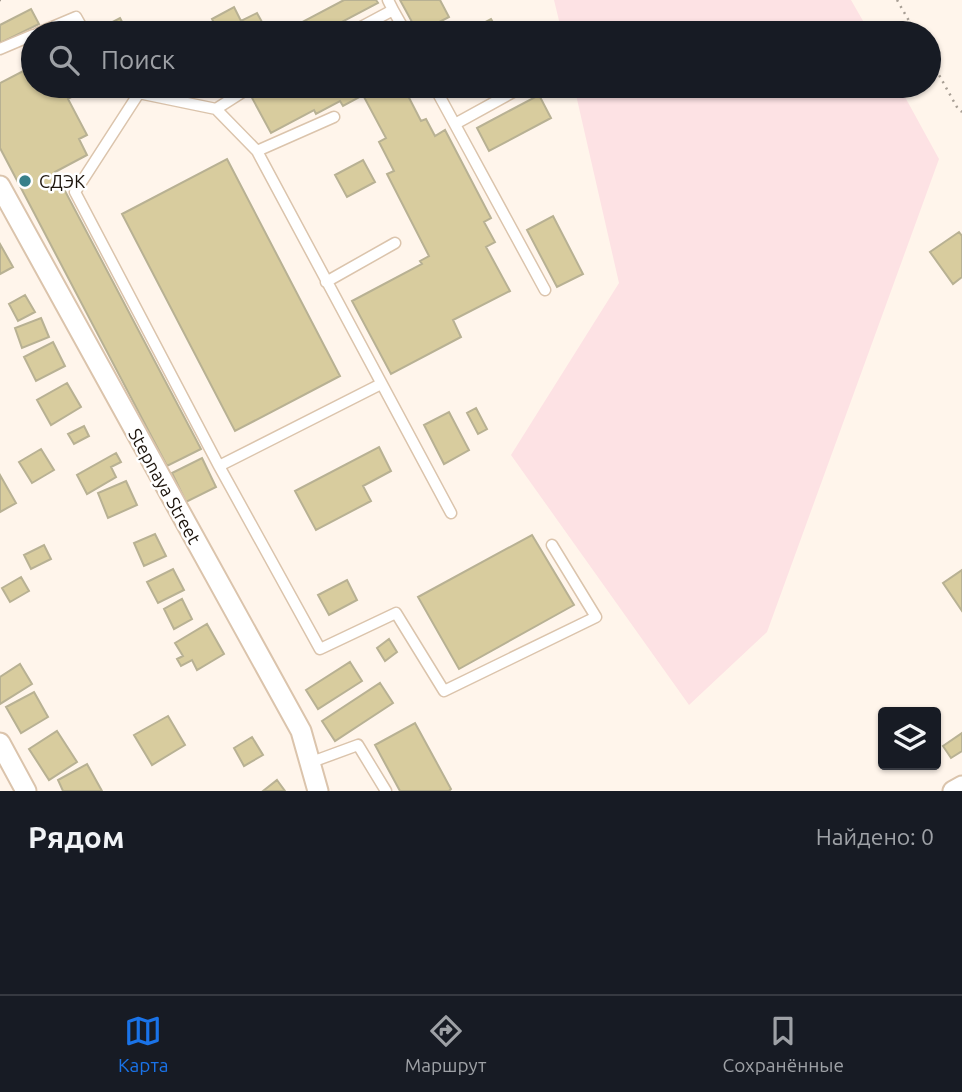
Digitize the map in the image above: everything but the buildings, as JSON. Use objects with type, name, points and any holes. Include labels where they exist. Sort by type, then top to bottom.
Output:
[{"type":"street","name":"Stepnaya Street","points":[[0,186],[301,731],[318,791]]},
{"type":"street","points":[[0,744],[26,791]]},
{"type":"street","points":[[953,791],[962,786]]},
{"type":"lane","points":[[388,0],[399,21]]},
{"type":"lane","points":[[372,21],[393,10]]},
{"type":"lane","points":[[0,49],[21,40]]},
{"type":"lane","points":[[136,98],[75,192],[219,466],[320,649],[396,613],[444,691],[596,617],[552,545]]},
{"type":"lane","points":[[163,98],[216,109],[257,151],[380,384],[452,513]]},
{"type":"lane","points":[[216,109],[233,98]]},
{"type":"lane","points":[[441,98],[545,290]]},
{"type":"lane","points":[[455,124],[502,98]]},
{"type":"lane","points":[[257,151],[334,117]]},
{"type":"lane","points":[[326,282],[395,243]]},
{"type":"lane","points":[[219,466],[380,384]]},
{"type":"lane","points":[[309,763],[358,745],[386,791]]},
{"type":"path","points":[[897,0],[909,21]]},
{"type":"path","points":[[941,79],[962,112]]},
{"type":"shaded area","points":[[554,0],[851,0],[863,21],[559,21]]},
{"type":"shaded area","points":[[577,98],[906,98],[939,159],[767,632],[689,705],[511,455],[619,283]]},
{"type":"place","name":"СДЭК","points":[[25,181]]}]
